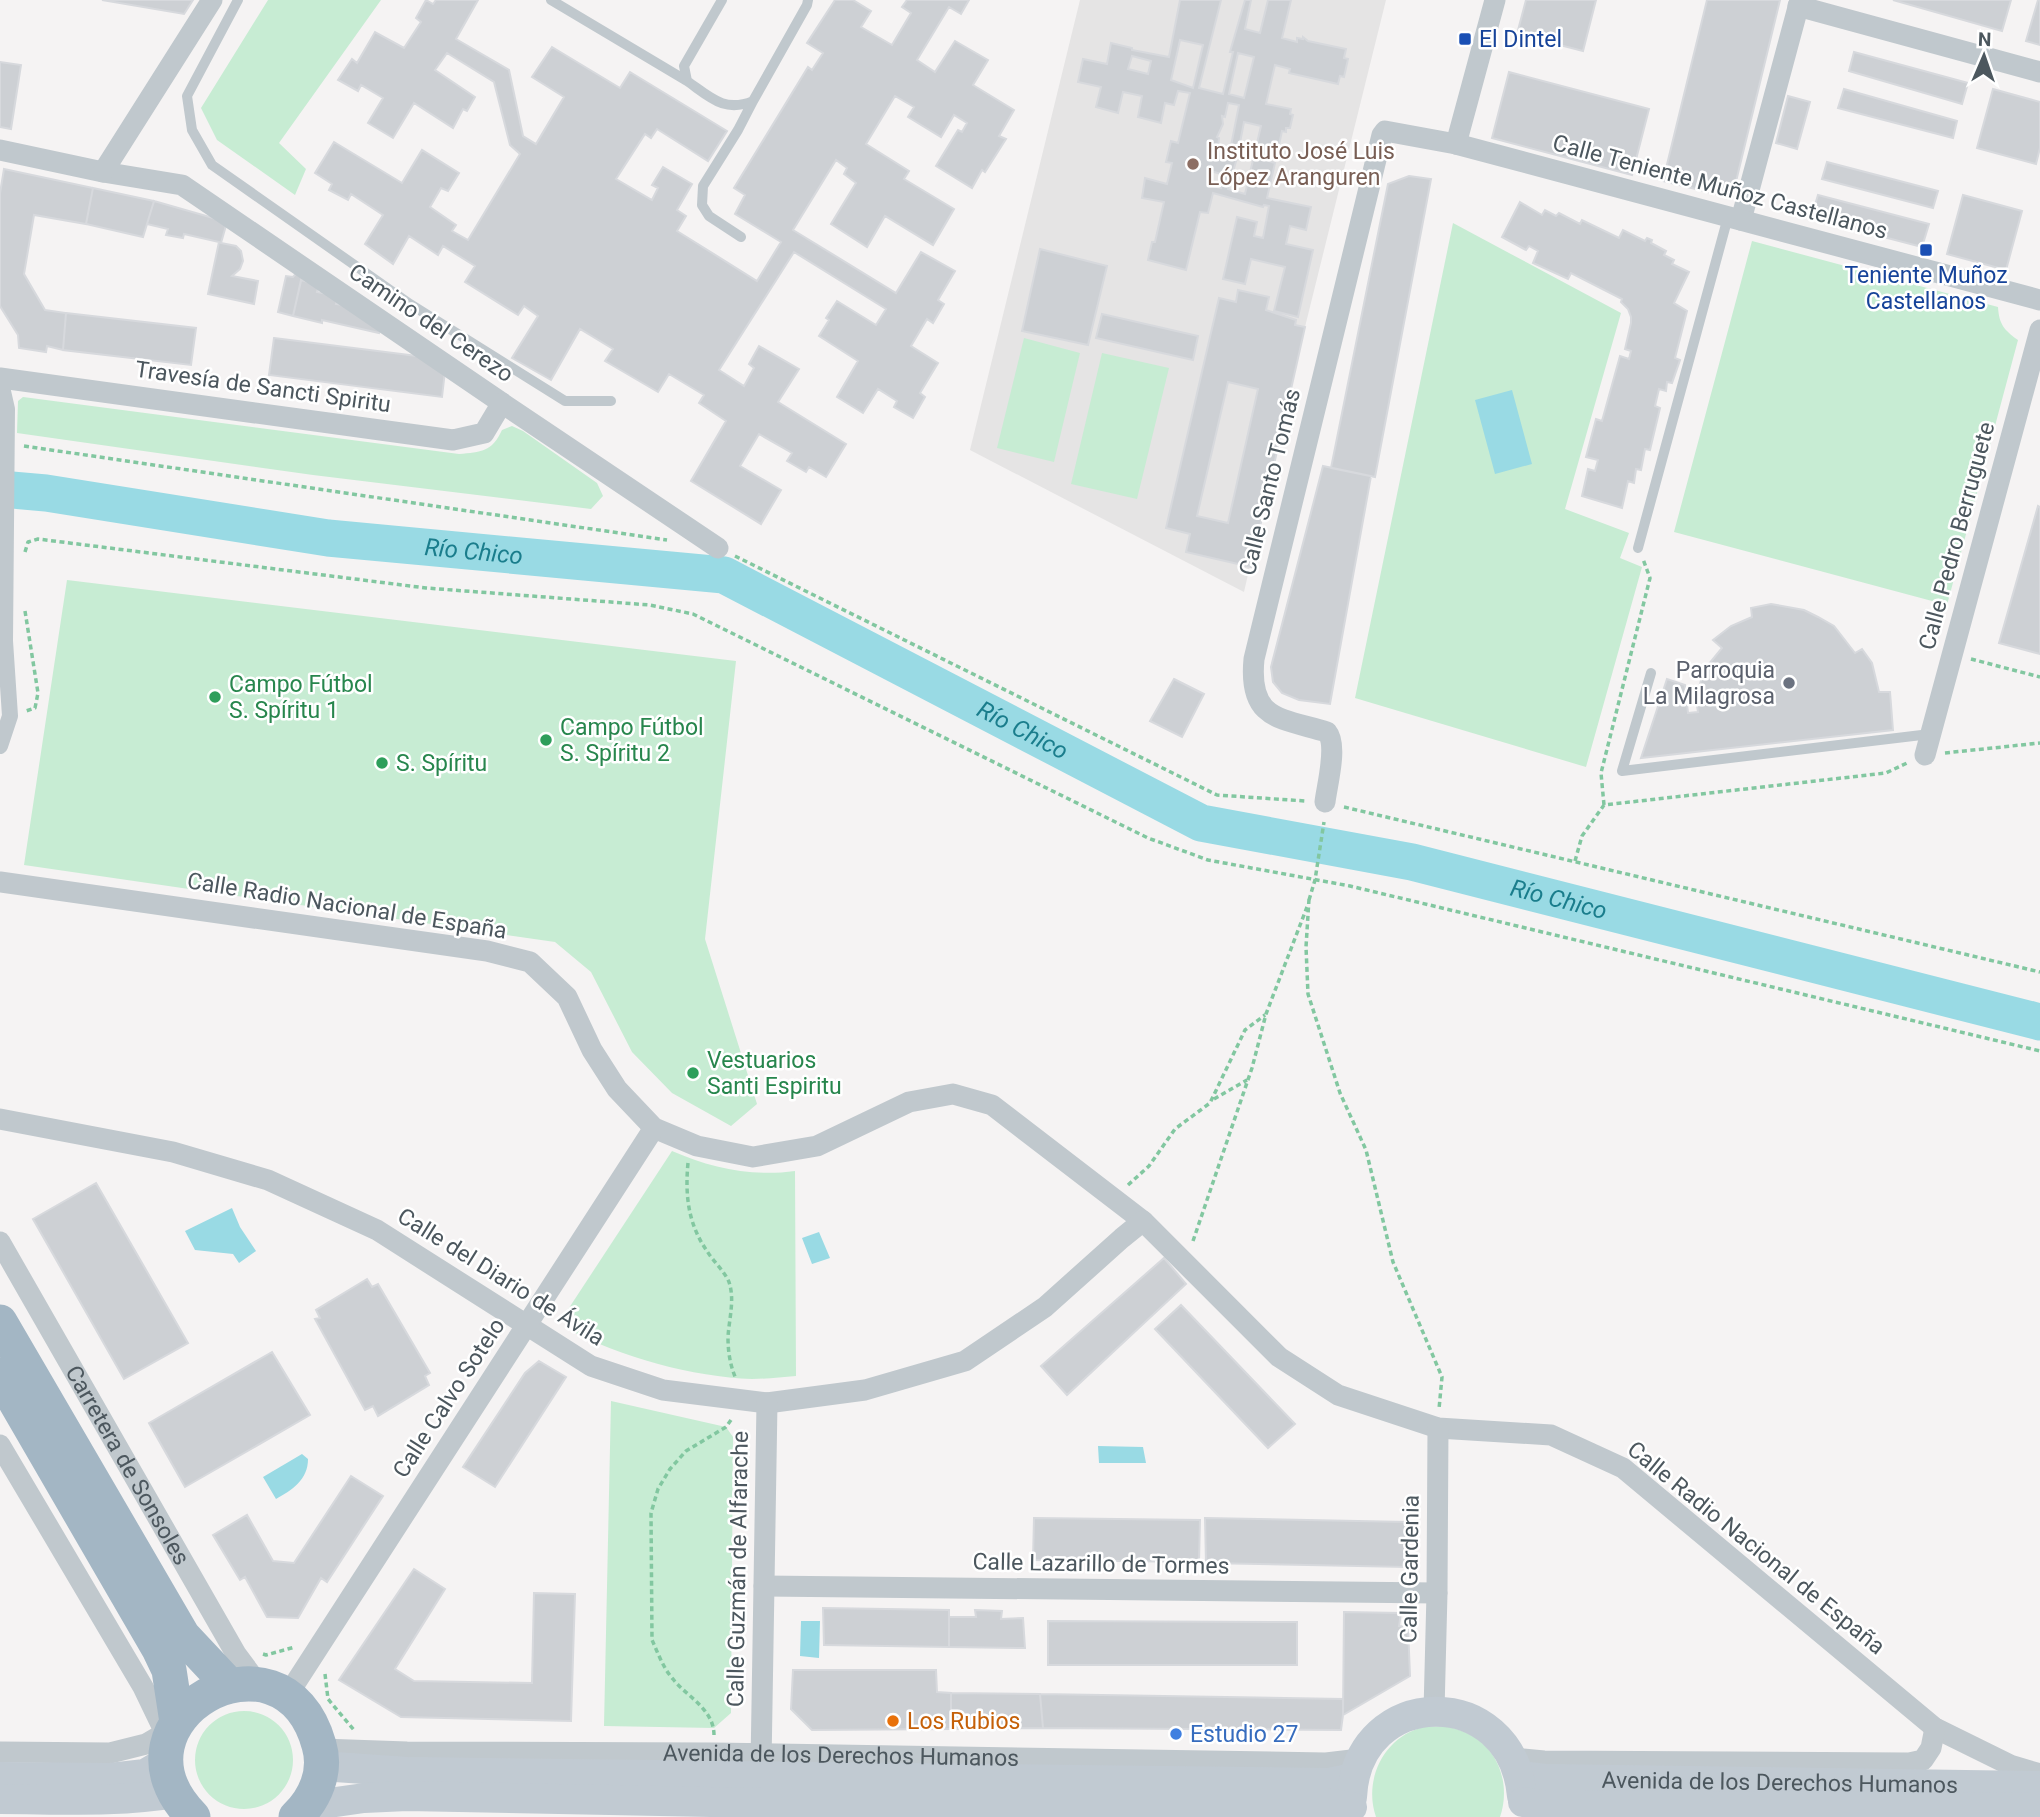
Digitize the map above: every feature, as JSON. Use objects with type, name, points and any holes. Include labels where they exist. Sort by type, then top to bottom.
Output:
[{"type":"highway","name":"Carretera de Sonsoles","points":[[0,1322],[183,1636],[258,1689]]},
{"type":"highway","points":[[0,1375],[169,1670],[169,1750]]},
{"type":"highway","points":[[169,1750],[189,1706],[207,1693],[258,1689],[303,1710],[314,1728],[324,1802]]},
{"type":"main road","points":[[1355,1790],[1373,1740],[1390,1725],[1411,1715],[1434,1711],[1458,1714],[1481,1723],[1500,1738],[1519,1788]]},
{"type":"main road","points":[[0,1777],[110,1778],[145,1774],[169,1750]]},
{"type":"main road","points":[[0,1799],[109,1799],[169,1750]]},
{"type":"main road","name":"Avenida de los Derechos Humanos","points":[[324,1802],[407,1772],[761,1788]]},
{"type":"main road","name":"Avenida de los Derechos Humanos","points":[[1519,1788],[1545,1779],[2040,1786]]},
{"type":"main road","name":"Avenida de los Derechos Humanos","points":[[324,1802],[407,1796],[761,1788],[1329,1783],[1355,1790]]},
{"type":"main road","name":"Avenida de los Derechos Humanos","points":[[1519,1788],[1544,1805],[2040,1808]]},
{"type":"street","points":[[103,172],[212,0]]},
{"type":"street","points":[[1456,144],[1495,0]]},
{"type":"street","points":[[1735,219],[1799,3],[2040,72]]},
{"type":"street","name":"Calle Teniente Muñoz Castellanos","points":[[1385,131],[1456,144],[2040,300]]},
{"type":"street","name":"Calle Santo Tomás","points":[[1325,802],[1331,738],[1327,733],[1272,716],[1259,702],[1252,676],[1381,135],[1385,131]]},
{"type":"street","name":"Camino del Cerezo","points":[[0,150],[103,172],[182,185],[718,548]]},
{"type":"street","name":"Calle Pedro Berruguete","points":[[1928,745],[2040,330]]},
{"type":"street","points":[[0,378],[7,409],[5,641],[10,716],[0,746]]},
{"type":"street","name":"Travesía de Sancti Spiritu","points":[[0,378],[453,440],[484,433],[502,403]]},
{"type":"street","name":"Calle Radio Nacional de España","points":[[0,882],[487,951],[530,962],[567,997],[592,1050],[617,1089],[654,1128],[697,1146],[753,1157],[817,1146],[909,1102],[953,1094],[992,1105],[1143,1221],[1279,1357],[1338,1395],[1438,1428],[1551,1435],[1623,1468],[1935,1728],[2010,1765],[2040,1774]]},
{"type":"street","name":"Calle del Diario de Ávila","points":[[0,1119],[173,1152],[268,1180],[377,1230],[591,1366],[663,1390],[767,1404],[865,1390],[965,1361],[1045,1307],[1143,1221]]},
{"type":"street","name":"Calle Calvo Sotelo","points":[[258,1689],[527,1326],[654,1128]]},
{"type":"street","name":"Carretera de Sonsoles","points":[[0,1242],[258,1689]]},
{"type":"street","name":"Calle Guzmán de Alfarache","points":[[761,1788],[767,1404]]},
{"type":"street","name":"Calle Gardenia","points":[[1434,1711],[1438,1428]]},
{"type":"street","points":[[0,1445],[143,1687],[169,1750],[110,1753],[0,1752]]},
{"type":"street","name":"Calle Lazarillo de Tormes","points":[[764,1586],[1437,1593]]},
{"type":"street","name":"Avenida de los Derechos Humanos","points":[[1519,1788],[1558,1761],[1909,1763],[1923,1760],[1931,1748],[1935,1728]]},
{"type":"street","name":"Avenida de los Derechos Humanos","points":[[324,1802],[407,1752],[714,1753],[761,1788]]},
{"type":"lane","points":[[239,0],[187,96],[192,130],[212,165],[410,304],[565,401],[611,401]]},
{"type":"lane","points":[[551,0],[726,106],[737,114],[738,130]]},
{"type":"lane","points":[[687,81],[684,66],[722,0]]},
{"type":"lane","points":[[741,237],[709,216],[702,205],[703,187],[738,130],[807,5],[807,0]]},
{"type":"lane","points":[[726,106],[741,106],[753,101]]},
{"type":"lane","points":[[1638,548],[1735,219]]},
{"type":"lane","points":[[1651,673],[1622,771],[1928,745]]},
{"type":"path","points":[[21,446],[677,541]]},
{"type":"path","points":[[25,554],[28,542],[38,538],[426,588],[650,605],[693,614],[1148,838],[1208,860],[1350,886],[2040,1051]]},
{"type":"path","points":[[718,548],[1217,795],[1325,802],[2040,972]]},
{"type":"path","points":[[1575,862],[1582,836],[1604,804],[1601,773],[1650,578],[1638,548]]},
{"type":"path","points":[[10,716],[35,708],[38,693],[24,603]]},
{"type":"path","points":[[1952,654],[2040,677]]},
{"type":"path","points":[[1604,804],[1886,773],[1928,745],[2040,743]]},
{"type":"path","points":[[1178,1256],[1192,1242],[1248,1080],[1266,1014],[1309,899],[1315,880],[1325,802]]},
{"type":"path","points":[[1309,899],[1306,947],[1308,994],[1340,1093],[1366,1150],[1392,1262],[1442,1377],[1438,1428]]},
{"type":"path","points":[[1212,1100],[1245,1030],[1266,1014]]},
{"type":"path","points":[[1113,1198],[1149,1166],[1175,1129],[1212,1100],[1248,1080]]},
{"type":"path","points":[[697,1146],[688,1158],[686,1183],[689,1214],[698,1239],[729,1281],[732,1304],[728,1337],[729,1362],[744,1400],[726,1427],[686,1451],[670,1469],[658,1489],[651,1513],[652,1640],[673,1679],[699,1702],[714,1728],[714,1753]]},
{"type":"shaded area","name":"Instituto José Luis López Aranguren","points":[[1080,0],[1386,0],[1305,327],[1244,592],[970,450]]},
{"type":"green space","points":[[268,0],[381,0],[279,143],[306,169],[295,195],[217,140],[201,108]]},
{"type":"green space","points":[[1453,223],[1621,313],[1565,509],[1629,533],[1620,558],[1642,567],[1586,767],[1355,698]]},
{"type":"green space","points":[[1752,241],[1998,307],[2003,326],[2018,340],[1947,605],[1674,532]]},
{"type":"green space","points":[[1024,338],[1080,353],[1054,462],[997,448]]},
{"type":"green space","points":[[1102,353],[1169,368],[1137,499],[1071,484]]},
{"type":"green space","points":[[23,397],[459,454],[490,447],[502,430],[512,426],[597,483],[603,496],[591,509],[313,475],[17,433],[18,401]]},
{"type":"green space","name":"S. Spíritu","points":[[67,580],[736,661],[705,939],[757,1104],[731,1126],[672,1093],[632,1052],[591,972],[555,942],[24,865]]},
{"type":"green space","points":[[672,1151],[732,1170],[763,1173],[795,1171],[796,1376],[752,1379],[682,1370],[633,1357],[568,1329],[565,1320],[567,1311]]},
{"type":"green space","points":[[611,1401],[726,1427],[733,1437],[731,1713],[714,1728],[604,1726]]},
{"type":"green space","points":[[234,1711],[254,1711],[279,1725],[290,1741],[293,1760],[290,1779],[279,1795],[254,1809],[234,1809],[217,1801],[203,1787],[195,1770],[195,1750],[203,1733],[217,1719]]},
{"type":"green space","points":[[1446,1726],[1465,1732],[1478,1740],[1494,1758],[1503,1780],[1500,1817],[1376,1817],[1372,1789],[1380,1762],[1388,1750],[1410,1732],[1424,1727]]},
{"type":"water","points":[[1512,390],[1532,464],[1495,474],[1475,400]]},
{"type":"water","points":[[232,1208],[240,1227],[256,1251],[239,1263],[233,1254],[195,1250],[185,1231]]},
{"type":"water","points":[[819,1232],[830,1258],[812,1264],[802,1238]]},
{"type":"water","points":[[1098,1446],[1143,1447],[1146,1463],[1099,1463]]},
{"type":"water","points":[[302,1454],[308,1459],[302,1479],[276,1499],[263,1477]]},
{"type":"water","points":[[801,1621],[820,1621],[819,1658],[800,1656]]},
{"type":"building","points":[[102,0],[193,0],[184,14]]},
{"type":"building","points":[[426,0],[433,4],[436,0],[478,0],[456,39],[509,70],[523,136],[536,144],[564,97],[532,77],[552,47],[620,88],[630,72],[727,131],[708,161],[657,129],[651,138],[645,134],[616,179],[652,200],[658,188],[652,185],[663,167],[692,184],[677,210],[686,216],[677,231],[757,281],[781,242],[735,214],[745,195],[734,188],[808,67],[812,70],[823,53],[807,43],[835,0],[853,0],[871,11],[861,27],[892,45],[911,13],[902,7],[907,0],[969,0],[961,14],[949,7],[917,60],[935,72],[955,41],[988,60],[973,85],[1014,110],[999,136],[1006,139],[985,172],[982,170],[972,188],[936,166],[958,130],[962,132],[967,123],[954,115],[941,137],[908,117],[914,107],[895,96],[866,144],[909,171],[904,179],[954,209],[933,245],[885,216],[867,247],[831,224],[856,183],[844,174],[847,168],[836,160],[793,230],[896,293],[921,252],[955,271],[938,300],[944,304],[933,323],[927,319],[911,346],[938,363],[920,393],[925,397],[913,418],[894,407],[897,401],[878,389],[863,413],[837,397],[858,361],[819,336],[829,320],[826,318],[837,301],[876,325],[886,309],[794,252],[719,370],[744,386],[754,368],[749,364],[759,346],[799,369],[778,402],[846,444],[826,477],[809,467],[806,472],[787,461],[792,453],[759,434],[740,466],[781,490],[761,524],[691,481],[726,421],[699,403],[704,395],[669,374],[658,392],[605,361],[613,349],[580,329],[551,380],[512,358],[538,316],[524,306],[518,315],[465,282],[475,266],[443,246],[438,255],[409,236],[393,264],[365,244],[383,215],[351,194],[348,200],[329,190],[332,184],[315,173],[334,142],[402,183],[422,150],[459,173],[448,191],[441,188],[430,207],[456,225],[452,231],[468,240],[520,154],[510,145],[494,82],[447,53],[435,70],[475,97],[467,111],[463,109],[453,128],[414,103],[393,138],[368,123],[383,98],[361,85],[358,91],[338,80],[352,59],[357,63],[375,32],[404,48],[421,22],[416,18]]},
{"type":"building","points":[[1180,0],[1221,0],[1199,88],[1223,94],[1233,52],[1230,52],[1245,0],[1251,0],[1245,29],[1260,33],[1268,0],[1291,0],[1282,38],[1297,42],[1297,38],[1303,37],[1308,41],[1346,49],[1344,58],[1348,59],[1344,77],[1340,76],[1338,84],[1289,73],[1290,69],[1275,65],[1266,104],[1291,109],[1290,114],[1293,115],[1290,128],[1286,128],[1286,132],[1282,131],[1277,154],[1271,152],[1269,161],[1275,163],[1267,198],[1311,207],[1306,230],[1290,226],[1286,244],[1313,250],[1298,317],[1274,311],[1285,267],[1251,259],[1245,284],[1223,279],[1237,217],[1257,222],[1254,236],[1263,238],[1269,206],[1263,207],[1213,193],[1208,213],[1200,212],[1186,270],[1148,260],[1164,202],[1142,198],[1145,178],[1167,184],[1172,163],[1166,162],[1171,141],[1178,143],[1190,93],[1178,91],[1174,105],[1165,103],[1161,123],[1138,117],[1142,96],[1123,92],[1118,113],[1096,107],[1101,87],[1078,82],[1083,59],[1107,64],[1111,43],[1169,57]],"holes":[[[1180,40],[1203,45],[1193,88],[1171,80]],[[1238,53],[1254,57],[1244,98],[1229,94]],[[1132,56],[1151,61],[1148,74],[1128,69]],[[1228,103],[1239,105],[1229,156],[1214,153],[1223,124],[1222,116],[1225,117]],[[1244,122],[1261,126],[1245,194],[1228,189]],[[1211,171],[1224,175],[1221,188],[1208,185]]]},
{"type":"building","points":[[1526,0],[1596,0],[1583,51],[1517,34]]},
{"type":"building","points":[[1707,0],[1780,0],[1732,198],[1663,181]]},
{"type":"building","points":[[1893,0],[2011,0],[2002,31]]},
{"type":"building","points":[[2040,0],[2040,45],[2026,41]]},
{"type":"building","points":[[1854,52],[1968,83],[1962,104],[1849,71]]},
{"type":"building","points":[[0,62],[21,65],[11,129],[0,127]]},
{"type":"building","points":[[1509,72],[1649,109],[1632,175],[1492,138]]},
{"type":"building","points":[[1844,89],[1957,121],[1953,138],[1838,108]]},
{"type":"building","points":[[1993,89],[2040,102],[2040,148],[2036,164],[1977,148]]},
{"type":"building","points":[[1788,96],[1810,102],[1797,149],[1776,143]]},
{"type":"building","points":[[1827,162],[1938,191],[1933,208],[1822,179]]},
{"type":"building","points":[[4,169],[93,188],[86,224],[34,215],[24,274],[45,310],[66,313],[63,350],[47,346],[46,352],[19,348],[18,335],[0,306],[0,193]]},
{"type":"building","points":[[1409,176],[1431,179],[1375,477],[1331,468],[1388,184]]},
{"type":"building","points":[[93,188],[154,201],[143,237],[86,224]]},
{"type":"building","points":[[1818,195],[1929,224],[1922,247],[1811,218]]},
{"type":"building","points":[[1963,195],[2022,211],[2006,270],[1947,254]]},
{"type":"building","points":[[154,201],[227,222],[221,243],[236,246],[241,251],[243,261],[240,269],[232,276],[258,281],[254,304],[208,294],[219,242],[184,234],[183,238],[166,235],[168,229],[147,224]]},
{"type":"building","points":[[1520,202],[1542,215],[1545,210],[1556,216],[1559,213],[1580,224],[1582,220],[1619,238],[1623,230],[1645,241],[1647,238],[1652,240],[1651,243],[1666,251],[1664,255],[1674,260],[1672,264],[1689,272],[1674,303],[1687,311],[1675,358],[1680,360],[1672,383],[1667,382],[1666,391],[1659,389],[1655,406],[1660,408],[1650,450],[1645,449],[1641,470],[1636,469],[1634,483],[1628,481],[1622,508],[1582,496],[1588,469],[1595,471],[1598,460],[1586,457],[1596,419],[1602,421],[1620,356],[1629,359],[1631,351],[1625,349],[1631,317],[1621,302],[1622,299],[1571,273],[1568,279],[1533,263],[1538,251],[1529,246],[1526,250],[1502,237]]},
{"type":"building","points":[[1040,249],[1107,266],[1088,345],[1022,331]]},
{"type":"building","points":[[299,270],[303,272],[293,316],[278,312],[286,276],[293,277]]},
{"type":"building","points":[[301,280],[319,285],[317,292],[338,296],[336,304],[355,307],[381,327],[379,333],[293,316]]},
{"type":"building","points":[[1238,290],[1269,297],[1266,310],[1296,320],[1295,325],[1305,327],[1251,567],[1186,552],[1190,534],[1166,528],[1219,298],[1236,302]],"holes":[[[1228,382],[1258,389],[1228,523],[1197,516]]]},
{"type":"building","points":[[66,313],[196,328],[191,365],[63,350]]},
{"type":"building","points":[[1102,314],[1198,336],[1193,360],[1096,338]]},
{"type":"building","points":[[274,338],[425,357],[445,371],[442,397],[269,375]]},
{"type":"building","points":[[1323,466],[1371,476],[1330,704],[1299,700],[1282,693],[1273,682],[1271,667]]},
{"type":"building","points":[[2038,506],[2040,507],[2040,654],[1999,643]]},
{"type":"building","name":"Parroquia La Milagrosa","points":[[1771,604],[1804,610],[1834,626],[1855,653],[1862,649],[1872,663],[1879,692],[1890,692],[1893,730],[1641,758],[1667,679],[1685,685],[1688,713],[1698,712],[1696,699],[1701,680],[1708,665],[1722,648],[1713,640],[1731,626],[1752,617],[1751,608]]},
{"type":"building","points":[[1174,679],[1204,694],[1182,737],[1150,721]]},
{"type":"building","points":[[96,1183],[188,1343],[124,1379],[33,1219]]},
{"type":"building","points":[[1164,1258],[1186,1284],[1067,1395],[1041,1366]]},
{"type":"building","points":[[367,1279],[372,1287],[378,1284],[430,1373],[425,1376],[429,1385],[378,1416],[373,1406],[365,1410],[315,1319],[320,1318],[316,1310]]},
{"type":"building","points":[[1181,1305],[1295,1424],[1268,1448],[1155,1329]]},
{"type":"building","points":[[272,1352],[310,1415],[185,1487],[149,1423]]},
{"type":"building","points":[[539,1361],[566,1377],[495,1487],[463,1467],[525,1373]]},
{"type":"building","points":[[351,1476],[383,1496],[327,1582],[321,1578],[298,1618],[267,1617],[245,1577],[240,1580],[213,1535],[247,1515],[273,1561],[294,1563]]},
{"type":"building","points":[[1034,1518],[1200,1520],[1199,1562],[1033,1560]]},
{"type":"building","points":[[1205,1518],[1407,1522],[1407,1567],[1206,1563]]},
{"type":"building","points":[[414,1569],[445,1589],[395,1669],[414,1681],[532,1683],[534,1593],[575,1594],[571,1721],[401,1717],[339,1680]]},
{"type":"building","points":[[823,1608],[949,1610],[949,1647],[824,1645]]},
{"type":"building","points":[[975,1610],[1002,1611],[1001,1619],[1023,1618],[1025,1648],[949,1647],[949,1617],[976,1617]]},
{"type":"building","points":[[1344,1612],[1401,1613],[1399,1626],[1408,1627],[1410,1676],[1343,1715]]},
{"type":"building","points":[[1048,1621],[1297,1622],[1297,1665],[1048,1665]]},
{"type":"building","points":[[793,1670],[936,1670],[937,1692],[951,1693],[951,1729],[812,1730],[791,1709]]},
{"type":"building","points":[[951,1693],[1040,1694],[1043,1728],[951,1729]]},
{"type":"building","points":[[1040,1694],[1343,1699],[1343,1715],[1341,1730],[1043,1728]]},
{"type":"waterway","name":"Río Chico","points":[[0,489],[46,493],[328,538],[724,575],[1201,823],[1412,862],[2040,1022]]},
{"type":"place","name":"El Dintel","points":[[1465,39]]},
{"type":"place","name":"Instituto José Luis López Aranguren","points":[[1193,164]]},
{"type":"place","name":"Teniente Muñoz Castellanos","points":[[1926,250]]},
{"type":"place","name":"Parroquia La Milagrosa","points":[[1789,683]]},
{"type":"place","name":"Campo Fútbol S. Spíritu 1","points":[[215,697]]},
{"type":"place","name":"Campo Fútbol S. Spíritu 2","points":[[546,740]]},
{"type":"place","name":"S. Spíritu","points":[[382,763]]},
{"type":"place","name":"Vestuarios Santi Espiritu","points":[[693,1073]]},
{"type":"place","name":"Los Rubios","points":[[893,1721]]},
{"type":"place","name":"Estudio 27","points":[[1176,1734]]}]
